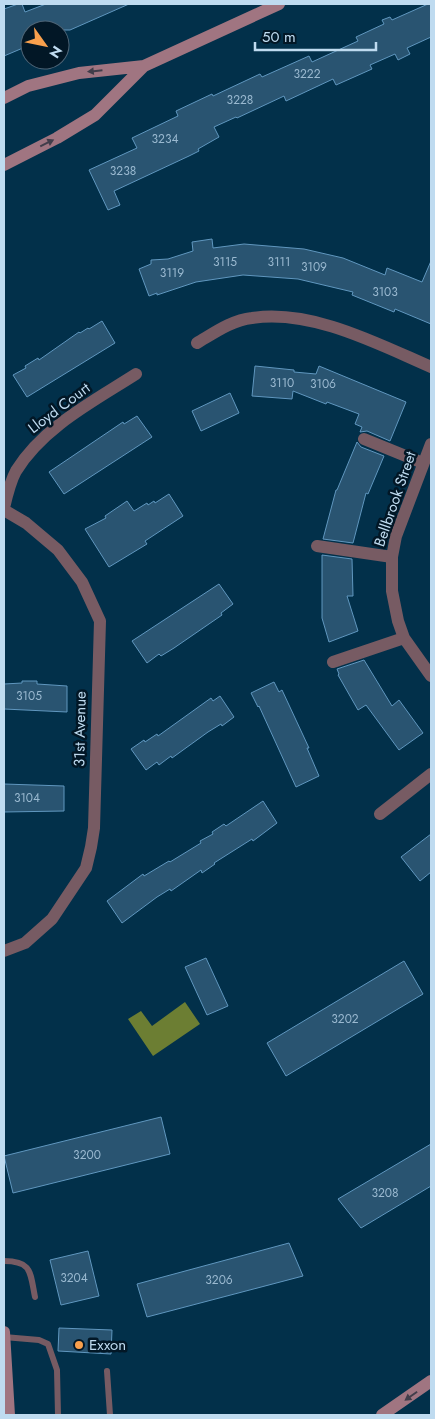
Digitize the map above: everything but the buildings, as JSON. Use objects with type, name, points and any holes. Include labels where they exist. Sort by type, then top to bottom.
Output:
[{"type":"street","points":[[4,98],[28,86],[79,73],[144,66],[279,4]]},
{"type":"street","points":[[4,165],[58,138],[95,116],[144,66]]},
{"type":"street","points":[[197,343],[230,324],[252,318],[295,319],[317,322],[342,330],[431,367]]},
{"type":"street","name":"Lloyd Court","points":[[4,509],[12,479],[28,454],[60,425],[136,374]]},
{"type":"street","points":[[364,439],[423,462]]},
{"type":"street","name":"Bellbrook Street","points":[[431,444],[396,536],[392,557],[392,591],[398,622],[404,638],[431,676]]},
{"type":"street","name":"31st Avenue","points":[[4,509],[26,522],[58,550],[82,582],[100,621],[94,828],[86,868],[52,919],[25,943],[4,951]]},
{"type":"street","points":[[316,546],[392,557]]},
{"type":"street","points":[[333,662],[404,638]]},
{"type":"street","points":[[380,814],[431,774]]},
{"type":"street","points":[[4,1335],[9,1415]]},
{"type":"street","points":[[382,1415],[431,1381]]},
{"type":"lane","points":[[4,1261],[18,1261],[26,1265],[35,1296]]},
{"type":"lane","points":[[4,1335],[39,1340],[48,1344],[57,1370],[58,1415]]},
{"type":"lane","points":[[107,1371],[110,1415]]},
{"type":"shaded area","points":[[185,1002],[200,1024],[153,1056],[128,1019],[141,1011],[152,1026]]},
{"type":"place","name":"Exxon","points":[[79,1345]]}]
